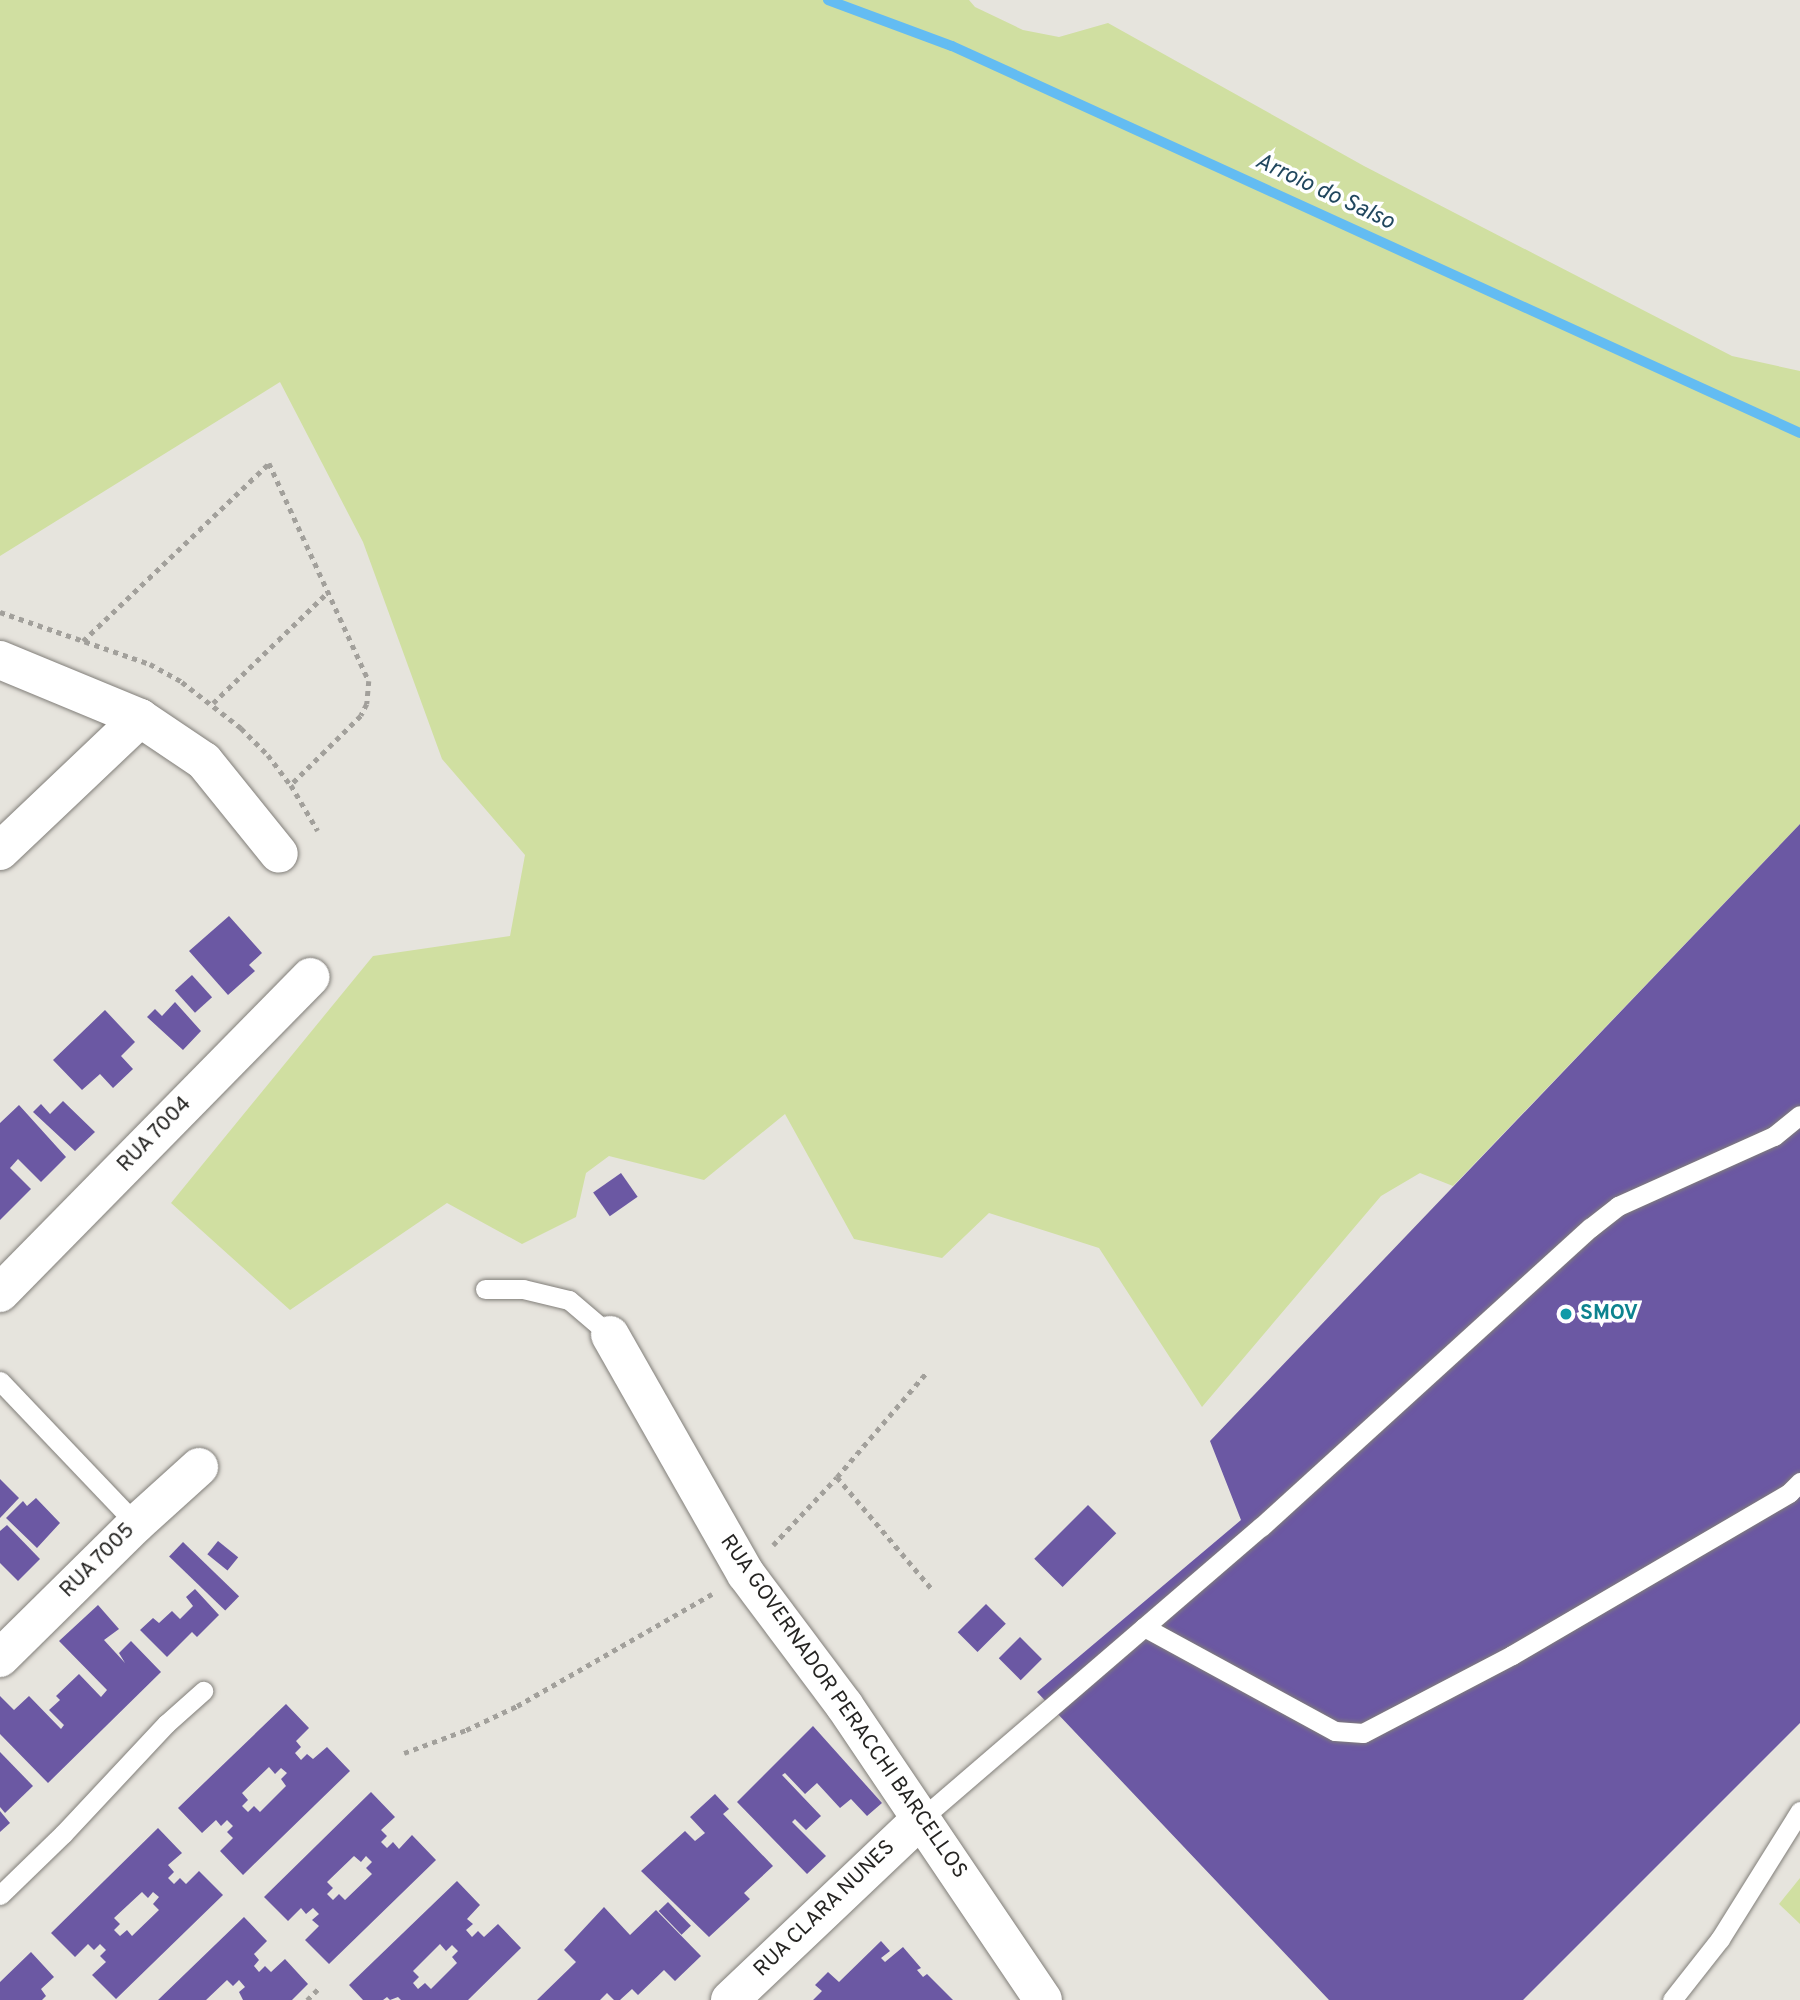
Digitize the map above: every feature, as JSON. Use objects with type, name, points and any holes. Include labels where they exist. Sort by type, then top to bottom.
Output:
[{"type":"street","points":[[0,660],[140,718],[204,761],[279,854]]},
{"type":"street","points":[[0,852],[140,718]]},
{"type":"street","name":"RUA 7004","points":[[0,1293],[310,977]]},
{"type":"street","name":"RUA GOVERNADOR PERACCHI BARCELLOS","points":[[610,1335],[746,1574],[844,1705],[1043,2000]]},
{"type":"street","name":"RUA 7005","points":[[0,1658],[136,1524],[199,1467]]},
{"type":"street","name":"RUA CLARA NUNES","points":[[730,2000],[921,1819]]},
{"type":"lane","points":[[921,1819],[1261,1527],[1590,1228],[1618,1206],[1773,1136],[1800,1115]]},
{"type":"lane","points":[[485,1289],[523,1289],[569,1300],[610,1335]]},
{"type":"lane","points":[[0,1381],[136,1524]]},
{"type":"lane","points":[[1144,1627],[1335,1731],[1363,1733],[1512,1656],[1789,1493],[1800,1482]]},
{"type":"lane","points":[[0,1895],[63,1834],[166,1724],[203,1691]]},
{"type":"lane","points":[[1672,2000],[1720,1939],[1800,1811]]},
{"type":"path","points":[[83,641],[270,463],[367,673],[367,704],[361,716],[291,785]]},
{"type":"path","points":[[213,704],[329,591]]},
{"type":"path","points":[[404,1753],[466,1730],[517,1706],[746,1574],[837,1477],[926,1373]]},
{"type":"path","points":[[837,1477],[933,1590]]},
{"type":"path","points":[[307,2000],[320,1987]]},
{"type":"green space","points":[[0,0],[969,0],[975,7],[1023,30],[1059,37],[1108,23],[1364,166],[1732,356],[1800,371],[1800,824],[1453,1186],[1420,1173],[1381,1196],[1202,1407],[1099,1248],[989,1213],[942,1258],[854,1239],[785,1114],[704,1180],[609,1156],[586,1173],[576,1217],[522,1244],[447,1203],[290,1310],[171,1203],[373,956],[510,936],[525,855],[442,759],[363,542],[280,382],[0,556]]},
{"type":"green space","points":[[1800,1878],[1800,1924],[1779,1904]]},
{"type":"building","name":"SMOV","points":[[1800,824],[1800,1723],[1523,2000],[1329,2000],[1037,1692],[1241,1520],[1210,1441]]},
{"type":"building","points":[[229,916],[262,953],[249,965],[255,971],[228,995],[189,951]]},
{"type":"building","points":[[192,975],[212,997],[195,1013],[175,990]]},
{"type":"building","points":[[175,1002],[201,1031],[183,1050],[147,1017],[155,1009],[162,1016]]},
{"type":"building","points":[[105,1010],[135,1042],[121,1056],[133,1069],[113,1088],[100,1074],[82,1090],[53,1060]]},
{"type":"building","points":[[63,1101],[95,1132],[75,1151],[33,1112],[41,1104],[50,1114]]},
{"type":"building","points":[[19,1105],[66,1157],[41,1182],[18,1159],[10,1168],[31,1189],[0,1220],[0,1123]]},
{"type":"building","points":[[621,1173],[638,1197],[610,1216],[593,1193]]},
{"type":"building","points":[[0,1479],[19,1498],[0,1518]]},
{"type":"building","points":[[36,1498],[60,1523],[37,1548],[6,1518],[23,1501],[27,1506]]},
{"type":"building","points":[[1088,1505],[1116,1533],[1063,1587],[1034,1559]]},
{"type":"building","points":[[7,1525],[40,1559],[18,1581],[0,1563],[0,1531]]},
{"type":"building","points":[[218,1541],[238,1557],[228,1571],[207,1554]]},
{"type":"building","points":[[183,1542],[239,1596],[225,1611],[169,1556]]},
{"type":"building","points":[[195,1589],[219,1615],[197,1637],[192,1632],[167,1657],[140,1630],[153,1618],[159,1623],[172,1611],[180,1619],[193,1606],[186,1597]]},
{"type":"building","points":[[986,1604],[1006,1624],[978,1652],[958,1632]]},
{"type":"building","points":[[98,1605],[119,1629],[104,1640],[125,1663],[119,1653],[131,1641],[161,1672],[48,1783],[0,1734],[0,1696],[14,1710],[29,1696],[61,1729],[64,1725],[49,1710],[60,1700],[56,1696],[79,1674],[101,1697],[107,1690],[59,1641]]},
{"type":"building","points":[[1020,1637],[1042,1659],[1021,1680],[999,1658]]},
{"type":"building","points":[[286,1704],[309,1728],[296,1741],[301,1747],[295,1753],[301,1760],[307,1754],[313,1759],[327,1747],[350,1771],[243,1875],[220,1851],[233,1838],[227,1832],[233,1826],[227,1820],[221,1826],[216,1820],[202,1833],[178,1808]],"holes":[[[269,1767],[275,1774],[281,1768],[287,1773],[281,1779],[286,1786],[260,1812],[254,1806],[248,1812],[242,1806],[248,1800],[242,1793]]]},
{"type":"building","points":[[813,1726],[882,1803],[867,1816],[851,1799],[840,1808],[817,1783],[805,1794],[785,1773],[782,1775],[821,1816],[806,1830],[795,1819],[792,1822],[826,1856],[807,1874],[737,1802]]},
{"type":"building","points":[[0,1752],[33,1786],[5,1813],[0,1807]]},
{"type":"building","points":[[371,1792],[395,1817],[381,1830],[387,1836],[381,1842],[387,1848],[393,1842],[399,1849],[412,1835],[436,1860],[329,1964],[305,1940],[319,1926],[312,1920],[319,1914],[313,1908],[306,1914],[301,1908],[288,1921],[264,1897]],"holes":[[[354,1856],[361,1862],[366,1856],[372,1862],[366,1868],[372,1874],[345,1900],[339,1894],[333,1900],[327,1894],[333,1888],[327,1882]]]},
{"type":"building","points":[[715,1794],[729,1809],[723,1814],[773,1866],[744,1893],[750,1899],[709,1937],[641,1871],[685,1831],[695,1841],[705,1833],[690,1817]]},
{"type":"building","points":[[0,1811],[10,1823],[0,1832]]},
{"type":"building","points":[[158,1828],[182,1853],[168,1865],[174,1872],[168,1878],[174,1884],[180,1878],[186,1884],[199,1871],[223,1895],[116,1999],[92,1975],[106,1962],[100,1956],[106,1950],[100,1944],[94,1950],[88,1944],[75,1957],[51,1933]],"holes":[[[142,1892],[148,1898],[153,1892],[159,1897],[153,1904],[159,1910],[132,1936],[127,1930],[120,1936],[114,1930],[120,1924],[114,1918]]]},
{"type":"building","points":[[457,1881],[480,1905],[467,1919],[473,1924],[466,1930],[472,1937],[478,1931],[484,1937],[498,1924],[521,1948],[468,2000],[401,2000],[398,1997],[390,2000],[387,1997],[383,2000],[363,2000],[349,1985]],"holes":[[[440,1944],[446,1951],[452,1945],[458,1951],[452,1957],[457,1963],[431,1989],[425,1983],[418,1989],[413,1983],[419,1977],[413,1971]]]},
{"type":"building","points":[[668,1902],[691,1926],[682,1935],[659,1911]]},
{"type":"building","points":[[604,1907],[630,1935],[656,1910],[701,1956],[675,1981],[664,1970],[638,1995],[632,1989],[620,2000],[614,2000],[607,1993],[600,2000],[537,2000],[576,1962],[564,1950]]},
{"type":"building","points":[[244,1917],[267,1941],[254,1954],[259,1960],[254,1966],[259,1972],[265,1966],[271,1972],[285,1959],[308,1984],[292,2000],[243,2000],[239,1992],[245,1987],[239,1980],[233,1986],[227,1980],[206,2000],[158,2000]]},
{"type":"building","points":[[881,1941],[890,1951],[881,1958],[885,1962],[903,1947],[921,1968],[917,1970],[923,1977],[927,1974],[953,2000],[813,2000],[822,1991],[815,1985],[828,1972],[839,1982]]},
{"type":"building","points":[[31,1952],[54,1977],[41,1989],[46,1996],[42,2000],[0,2000],[0,1982]]},
{"type":"waterway","name":"Arroio do Salso","points":[[828,0],[952,46],[1800,433]]},
{"type":"place","name":"SMOV","points":[[1566,1314]]}]
